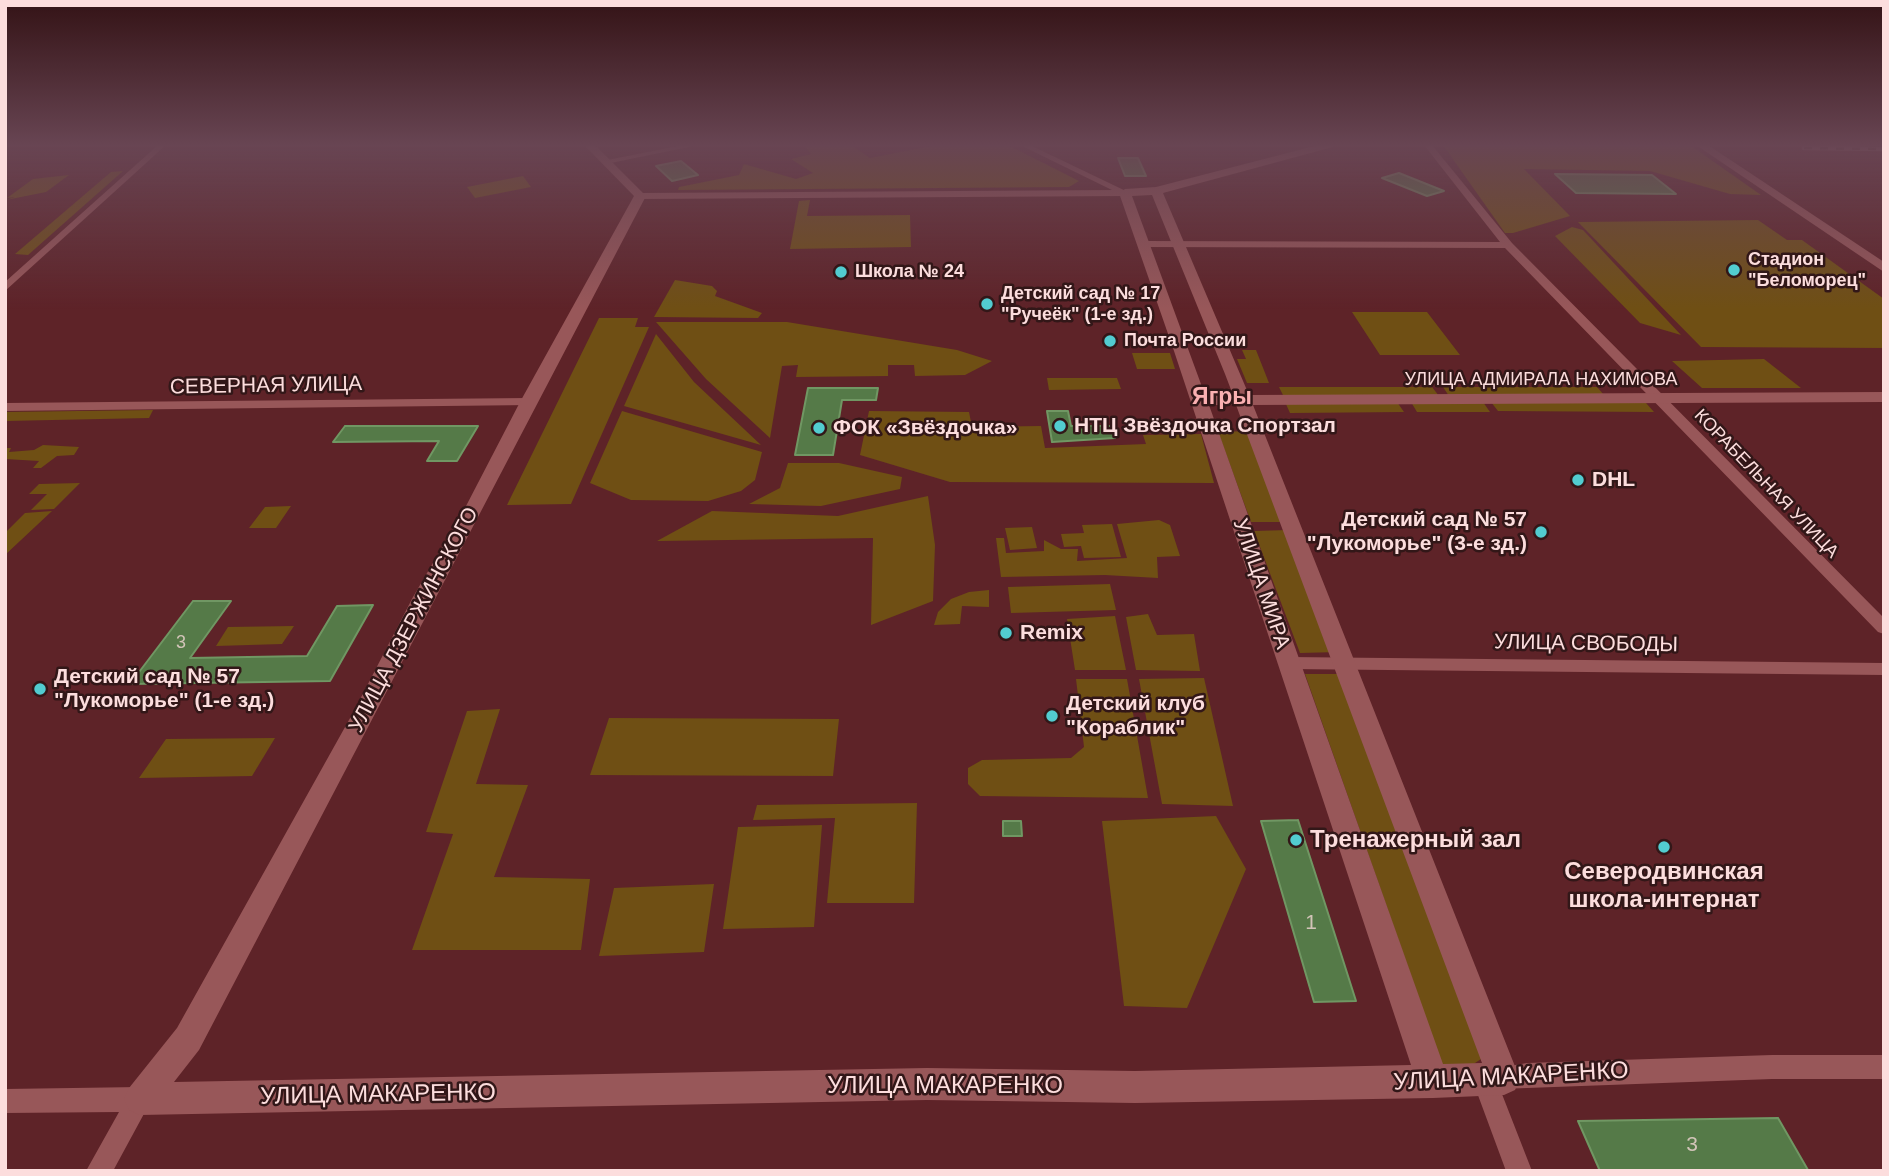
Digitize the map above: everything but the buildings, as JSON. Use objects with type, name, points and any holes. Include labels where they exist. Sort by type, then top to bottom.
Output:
[{"type":"street","points":[[5,288],[102,200]]},
{"type":"street","name":"УЛИЦА ДЗЕРЖИНСКОГО","points":[[140,1099],[188,1039],[638,200]]},
{"type":"street","name":"УЛИЦА МИРА","points":[[1127,200],[1433,1082]]},
{"type":"street","points":[[1160,200],[1233,374],[1342,663],[1494,1079],[1518,1171]]},
{"type":"street","name":"КОРАБЕЛЬНАЯ УЛИЦА","points":[[1472,200],[1508,245],[1884,628]]},
{"type":"street","points":[[1783,200],[1884,268]]},
{"type":"street","points":[[1143,244],[1508,245]]},
{"type":"street","name":"УЛИЦА АДМИРАЛА НАХИМОВА","points":[[1198,400],[1884,397]]},
{"type":"street","name":"СЕВЕРНАЯ УЛИЦА","points":[[5,407],[528,402]]},
{"type":"street","name":"УЛИЦА СВОБОДЫ","points":[[1288,663],[1884,669]]},
{"type":"street","name":"УЛИЦА МАКАРЕНКО","points":[[5,1101],[927,1084],[1135,1087],[1433,1082],[1527,1075],[1772,1067],[1884,1067]]},
{"type":"street","points":[[99,1171],[140,1099]]},
{"type":"shaded area","points":[[78,200],[90,200],[28,255],[15,254]]},
{"type":"shaded area","points":[[810,200],[807,216],[910,215],[911,247],[790,249],[799,201]]},
{"type":"shaded area","points":[[1482,200],[1554,200],[1570,216],[1513,233],[1505,233]]},
{"type":"shaded area","name":"Стадион \"Беломорец\"","points":[[1758,220],[1787,240],[1802,240],[1884,299],[1884,348],[1701,347],[1578,222]]},
{"type":"shaded area","points":[[1572,227],[1583,230],[1681,335],[1640,323],[1555,236]]},
{"type":"shaded area","points":[[675,280],[712,286],[717,291],[715,296],[762,313],[758,318],[654,317]]},
{"type":"shaded area","points":[[1352,312],[1427,312],[1460,355],[1380,355]]},
{"type":"shaded area","points":[[599,318],[638,318],[635,327],[649,327],[571,504],[507,505]]},
{"type":"shaded area","points":[[656,322],[787,322],[957,350],[992,361],[965,375],[915,376],[914,365],[888,365],[888,376],[796,377],[798,365],[782,366],[770,438],[706,379]]},
{"type":"shaded area","points":[[656,334],[694,382],[761,445],[624,406]]},
{"type":"shaded area","points":[[1242,350],[1256,350],[1269,383],[1247,383],[1237,359],[1246,359]]},
{"type":"shaded area","points":[[1132,353],[1170,353],[1175,369],[1137,369]]},
{"type":"shaded area","points":[[1764,359],[1801,388],[1702,388],[1672,361]]},
{"type":"shaded area","points":[[1047,378],[1117,378],[1121,389],[1049,390]]},
{"type":"shaded area","points":[[1279,387],[1432,387],[1439,396],[1284,397]]},
{"type":"shaded area","points":[[1443,387],[1597,387],[1604,395],[1449,396]]},
{"type":"shaded area","points":[[1285,402],[1397,402],[1404,412],[1290,413]]},
{"type":"shaded area","points":[[1411,402],[1483,402],[1490,412],[1417,412]]},
{"type":"shaded area","points":[[1491,402],[1646,403],[1654,412],[1498,411]]},
{"type":"shaded area","points":[[153,410],[149,418],[5,421],[5,412]]},
{"type":"shaded area","points":[[622,411],[762,452],[755,480],[741,491],[708,501],[631,500],[590,483]]},
{"type":"shaded area","points":[[869,411],[969,412],[972,427],[1041,426],[1045,448],[1146,444],[1143,435],[1201,434],[1214,483],[950,482],[860,455]]},
{"type":"shaded area","points":[[1249,431],[1287,522],[1251,522],[1218,432]]},
{"type":"shaded area","points":[[43,445],[79,447],[74,455],[57,456],[41,468],[33,468],[39,461],[5,459],[5,448],[11,448],[9,452],[34,450]]},
{"type":"shaded area","points":[[788,463],[839,463],[902,477],[900,489],[821,506],[749,504],[780,488]]},
{"type":"shaded area","points":[[80,483],[54,509],[31,510],[47,494],[29,494],[39,484]]},
{"type":"shaded area","points":[[928,496],[935,545],[933,601],[871,625],[873,538],[657,541],[712,511],[838,516]]},
{"type":"shaded area","points":[[291,506],[276,528],[249,528],[265,507]]},
{"type":"shaded area","points":[[52,511],[5,555],[5,533],[25,513]]},
{"type":"shaded area","points":[[1159,520],[1170,525],[1180,556],[1157,557],[1158,578],[1105,575],[1001,577],[996,538],[1004,538],[1006,553],[1044,551],[1044,540],[1061,549],[1078,549],[1077,561],[1127,558],[1117,524]]},
{"type":"shaded area","points":[[1112,524],[1121,557],[1084,558],[1081,546],[1064,547],[1061,534],[1084,533],[1082,525]]},
{"type":"shaded area","points":[[1032,527],[1037,548],[1010,550],[1005,528]]},
{"type":"shaded area","points":[[1288,530],[1339,652],[1300,653],[1254,531]]},
{"type":"shaded area","points":[[1110,584],[1116,610],[1011,613],[1008,587]]},
{"type":"shaded area","points":[[989,590],[989,607],[962,606],[960,624],[934,625],[938,612],[951,599],[969,592]]},
{"type":"shaded area","points":[[1148,614],[1157,635],[1194,634],[1200,671],[1136,670],[1126,617]]},
{"type":"shaded area","points":[[1115,616],[1126,670],[1075,670],[1067,619]]},
{"type":"shaded area","points":[[294,626],[282,644],[216,646],[228,627]]},
{"type":"shaded area","points":[[1305,674],[1338,674],[1484,1057],[1466,1069],[1443,1067]]},
{"type":"shaded area","points":[[1204,678],[1233,806],[1162,804],[1139,679]]},
{"type":"shaded area","points":[[1076,679],[1127,679],[1148,798],[980,796],[968,784],[968,768],[982,760],[1071,758],[1084,747]]},
{"type":"shaded area","points":[[500,709],[476,784],[528,785],[494,877],[590,879],[581,950],[412,950],[453,834],[426,832],[467,711]]},
{"type":"shaded area","points":[[609,718],[839,719],[833,776],[590,775]]},
{"type":"shaded area","points":[[275,738],[252,776],[139,778],[166,739]]},
{"type":"shaded area","points":[[917,803],[914,903],[827,903],[835,818],[753,820],[757,805]]},
{"type":"shaded area","points":[[1216,816],[1246,869],[1187,1008],[1124,1006],[1102,821]]},
{"type":"shaded area","points":[[822,825],[814,927],[723,929],[738,827]]},
{"type":"shaded area","points":[[714,884],[704,952],[599,956],[614,888]]},
{"type":"place","name":"Стадион \"Беломорец\"","points":[[1734,270]]},
{"type":"place","name":"Школа № 24","points":[[841,272]]},
{"type":"place","name":"Детский сад № 17 \"Ручеёк\" (1-е зд.)","points":[[987,304]]},
{"type":"place","name":"Почта России","points":[[1110,341]]},
{"type":"place","name":"НТЦ Звёздочка Спортзал","points":[[1060,426]]},
{"type":"place","name":"ФОК «Звёздочка»","points":[[819,428]]},
{"type":"place","name":"DHL","points":[[1578,480]]},
{"type":"place","name":"Детский сад № 57 \"Лукоморье\" (3-е зд.)","points":[[1541,532]]},
{"type":"place","name":"Remix","points":[[1006,633]]},
{"type":"place","name":"Детский сад № 57 \"Лукоморье\" (1-е зд.)","points":[[40,689]]},
{"type":"place","name":"Детский клуб \"Кораблик\"","points":[[1052,716]]},
{"type":"place","name":"Тренажерный зал","points":[[1296,840]]},
{"type":"place","name":"Северодвинская школа-интернат","points":[[1664,847]]},
{"type":"district","name":"Ягры","points":[[1222,398]]}]
